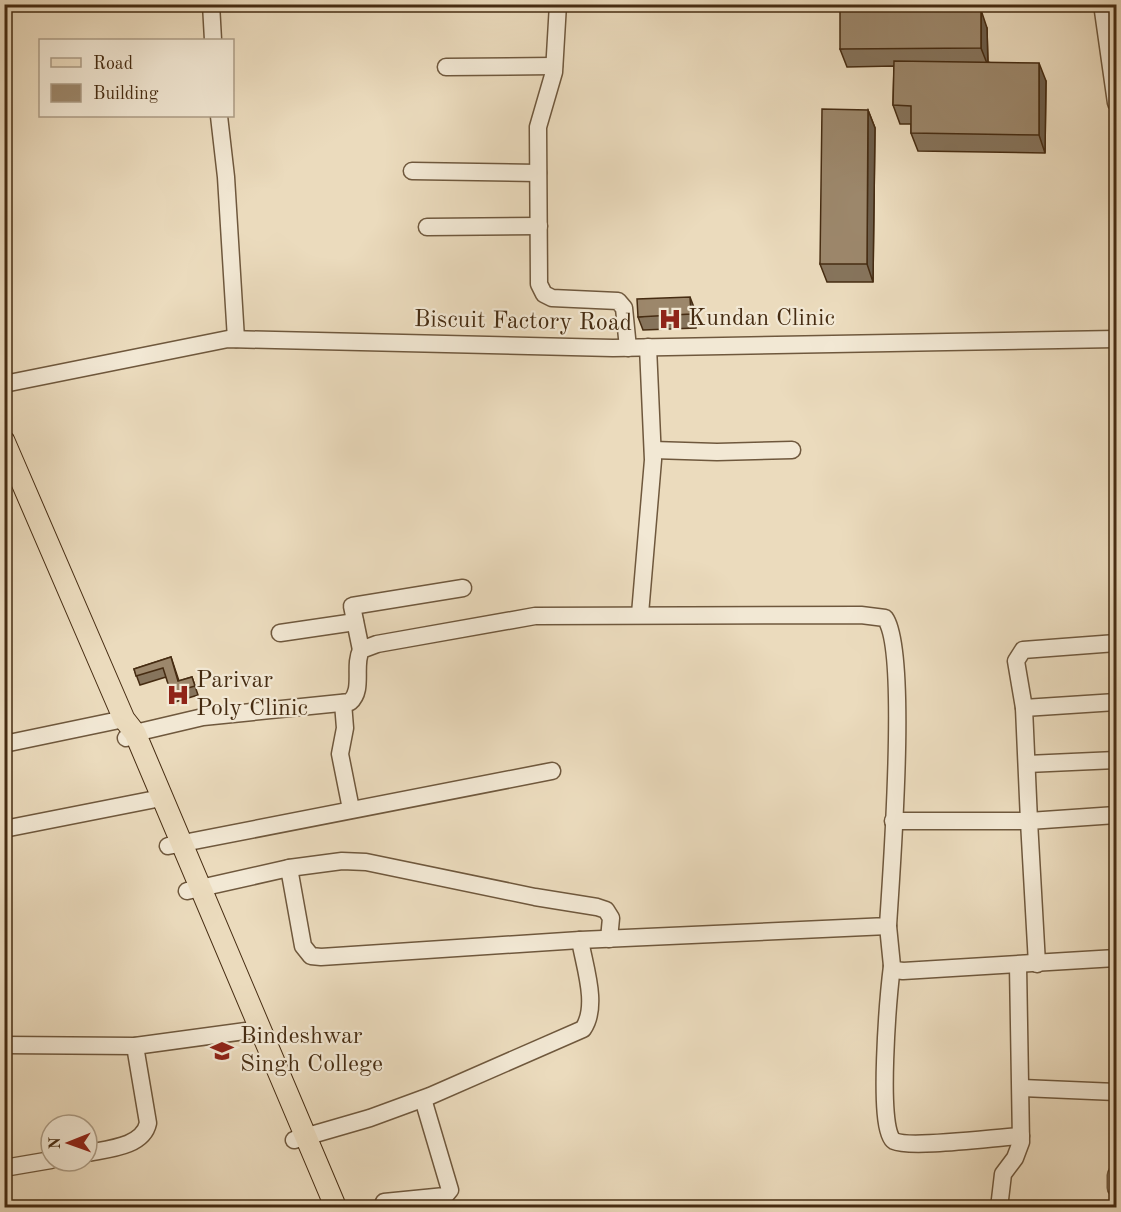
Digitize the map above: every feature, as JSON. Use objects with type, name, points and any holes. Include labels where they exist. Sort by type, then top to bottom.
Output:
[{"type":"main road","points":[[4,441],[253,1030],[300,1138],[336,1208]]},
{"type":"main road","points":[[300,1138],[323,1208]]},
{"type":"street","points":[[211,4],[213,39]]},
{"type":"street","points":[[558,4],[554,66],[540,117],[539,284],[544,294],[552,298],[618,302],[624,308],[628,348]]},
{"type":"street","points":[[1102,4],[1116,104]]},
{"type":"street","points":[[446,67],[554,66]]},
{"type":"street","points":[[219,117],[226,177],[236,339]]},
{"type":"street","points":[[412,171],[538,173]]},
{"type":"street","points":[[427,227],[539,226]]},
{"type":"street","name":"Biscuit Factory Road","points":[[4,384],[236,339],[628,348],[1116,339]]},
{"type":"street","points":[[640,614],[653,450],[648,347]]},
{"type":"street","points":[[653,450],[717,452],[792,450]]},
{"type":"street","points":[[4,744],[128,730],[203,717],[350,702],[356,695],[358,661],[362,650],[352,606],[463,588]]},
{"type":"street","points":[[362,650],[377,644],[529,617],[640,614],[861,615],[885,618],[894,641],[897,705],[888,926],[892,966],[885,1080],[885,1124],[891,1138],[896,1142],[917,1143],[1021,1136]]},
{"type":"street","points":[[280,633],[355,622]]},
{"type":"street","points":[[1037,964],[1024,708],[1016,661],[1023,650],[1116,643]]},
{"type":"street","points":[[1024,708],[1116,702]]},
{"type":"street","points":[[343,703],[345,728],[340,754],[351,808]]},
{"type":"street","points":[[1027,764],[1116,760]]},
{"type":"street","points":[[175,845],[351,808],[552,771]]},
{"type":"street","points":[[4,829],[155,799]]},
{"type":"street","points":[[893,821],[1029,821],[1116,815]]},
{"type":"street","points":[[194,890],[289,868],[342,861],[366,862],[535,897],[597,906],[606,910],[611,918],[609,939]]},
{"type":"street","points":[[289,868],[303,946],[311,956],[580,940],[888,926]]},
{"type":"street","points":[[300,1138],[370,1118],[423,1099],[583,1029],[589,1021],[589,996],[580,940]]},
{"type":"street","points":[[892,966],[895,970],[903,971],[1116,958]]},
{"type":"street","points":[[999,1208],[1003,1174],[1019,1151],[1021,1136],[1022,1088],[1018,965]]},
{"type":"street","points":[[4,1045],[135,1046],[253,1030]]},
{"type":"street","points":[[99,1150],[132,1142],[146,1131],[147,1123],[135,1046]]},
{"type":"street","points":[[1022,1088],[1116,1092]]},
{"type":"street","points":[[384,1202],[445,1196],[450,1190],[423,1099]]},
{"type":"street","points":[[4,1168],[39,1163]]},
{"type":"street","points":[[1116,1175],[1116,1188]]},
{"type":"building","points":[[981,10],[981,48],[840,49],[840,11]]},
{"type":"building","points":[[894,61],[1039,63],[1039,135],[911,133],[911,106],[893,105]]},
{"type":"building","points":[[822,109],[868,110],[867,264],[820,264]]},
{"type":"building","points":[[690,297],[691,314],[638,317],[637,299]]},
{"type":"building","points":[[171,657],[178,681],[192,677],[195,686],[171,693],[163,668],[136,676],[134,669]]},
{"type":"place","name":"Kundan Clinic","points":[[670,319]]},
{"type":"place","name":"Parivar Poly Clinic","points":[[178,695]]},
{"type":"place","name":"Bindeshwar Singh College","points":[[222,1051]]}]
